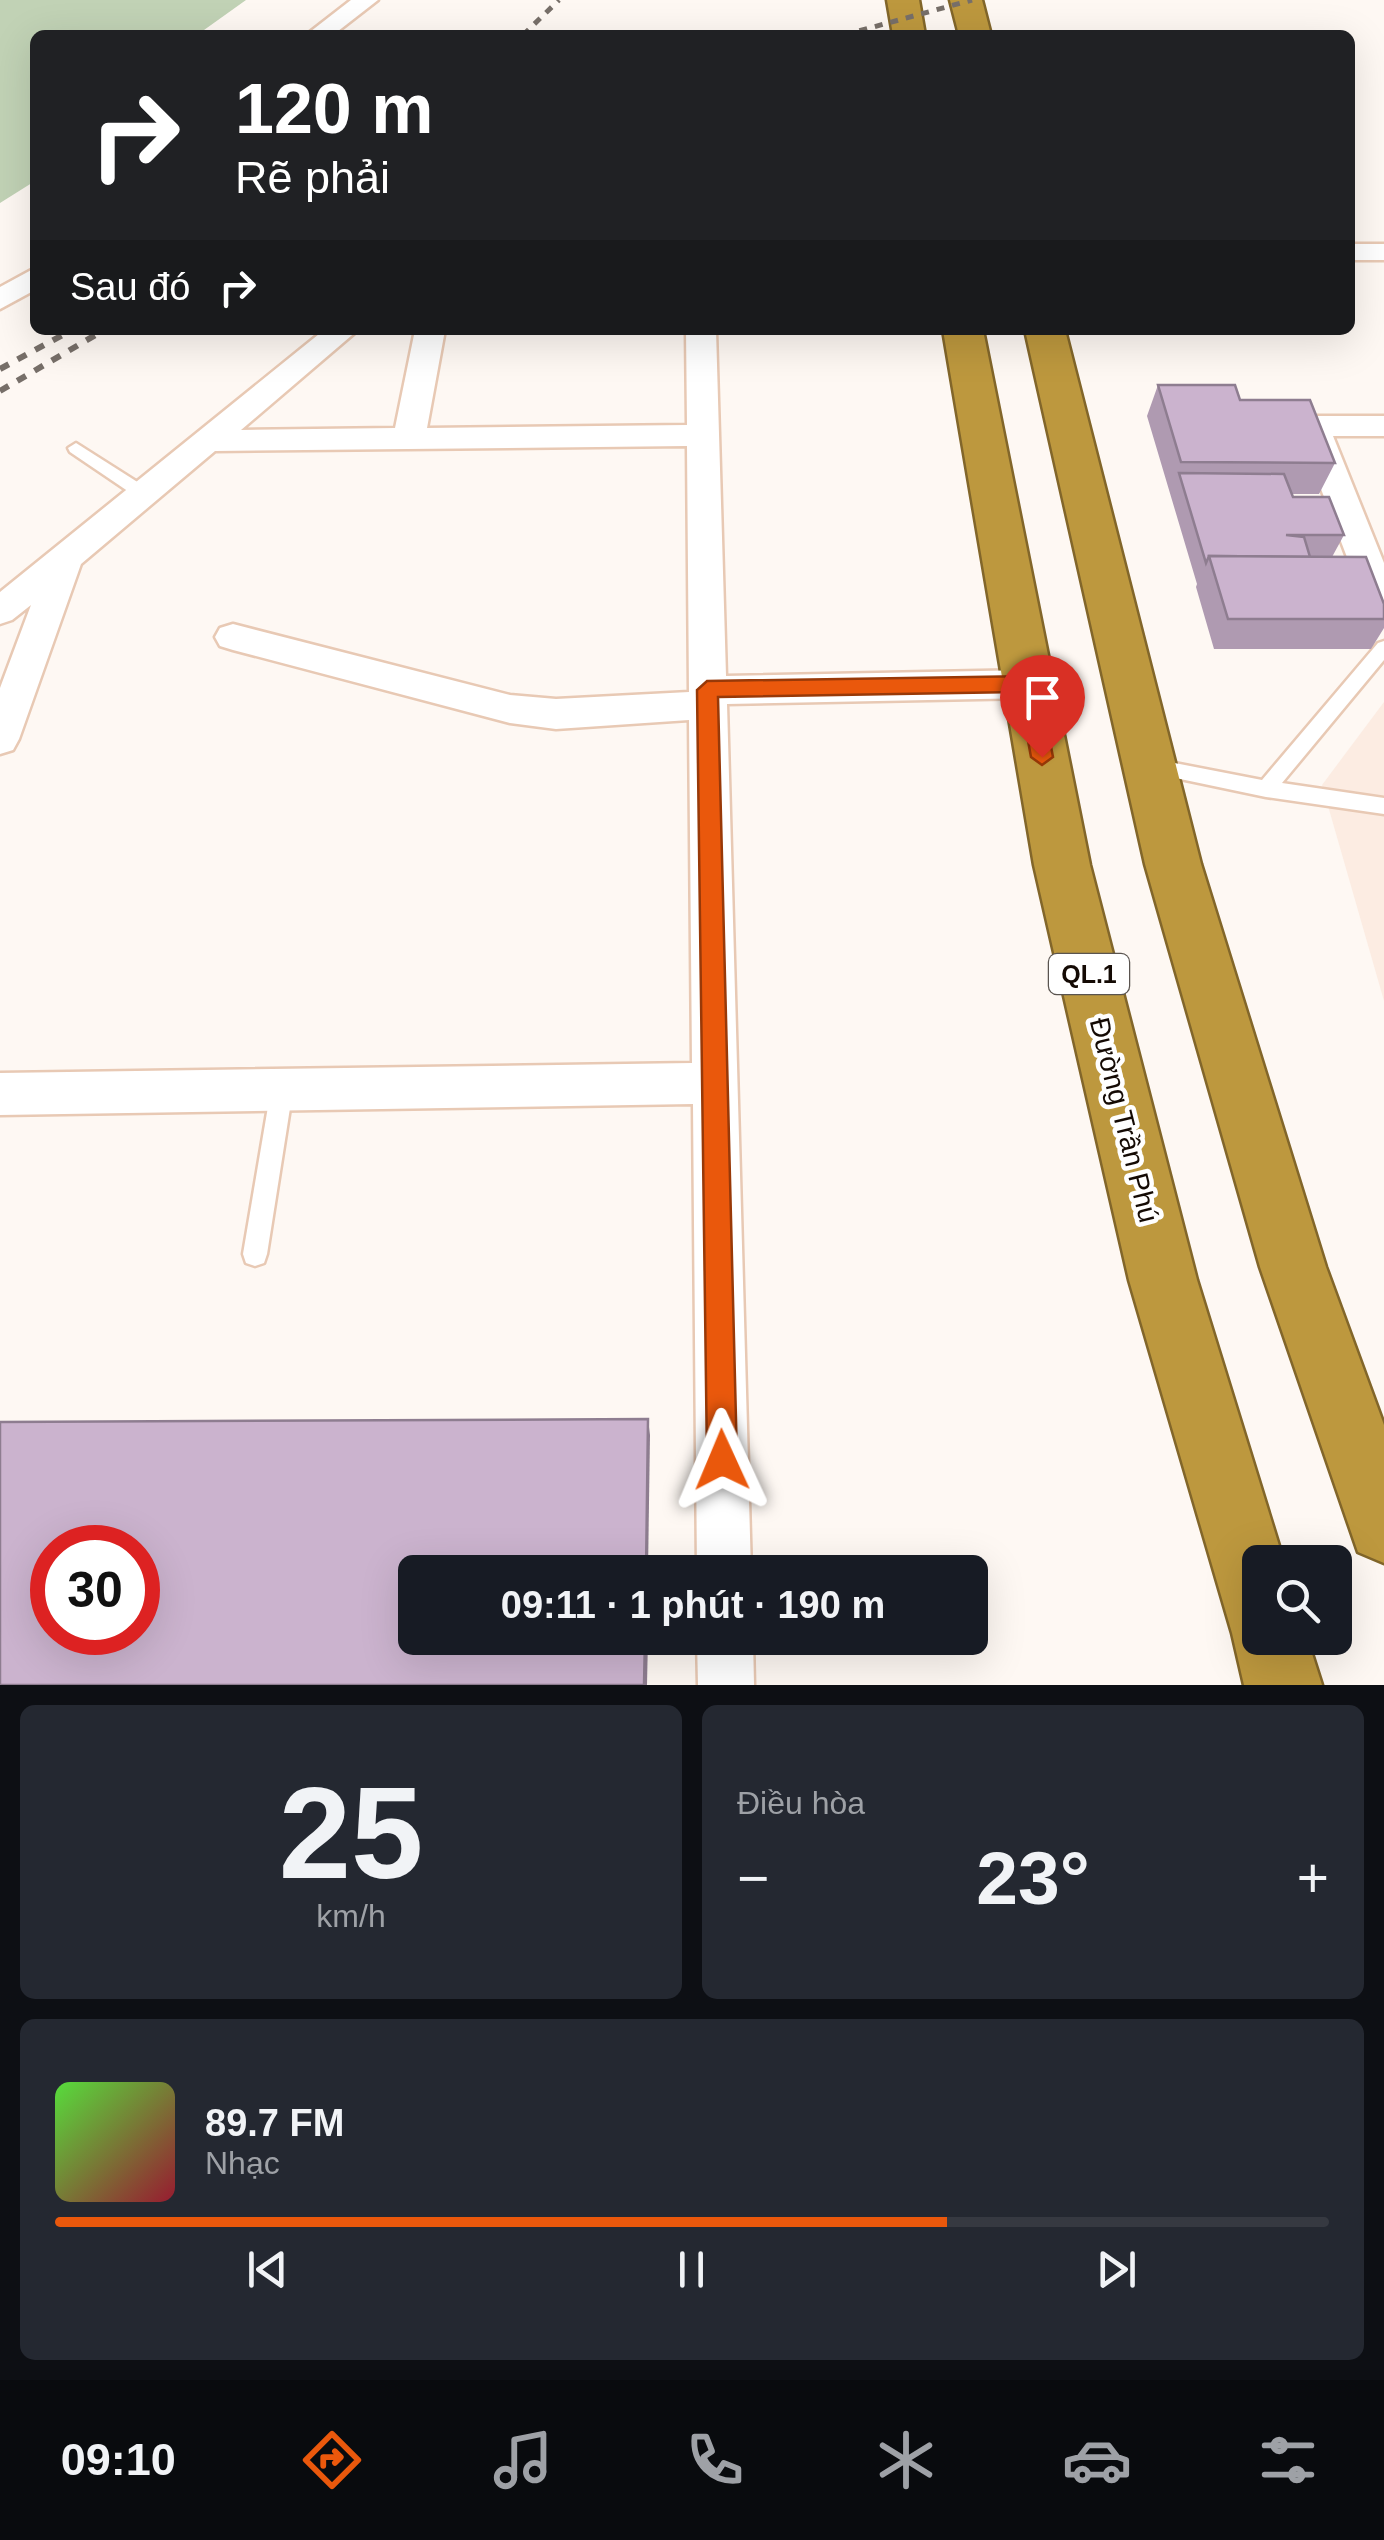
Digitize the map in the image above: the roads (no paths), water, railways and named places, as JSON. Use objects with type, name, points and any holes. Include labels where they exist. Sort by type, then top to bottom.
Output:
[{"type":"highway","points":[[903,0],[908,30]]},
{"type":"highway","points":[[966,0],[973,30]]},
{"type":"highway","name":"Đường Trần Phú","points":[[965,335],[1062,866],[1163,1280],[1242,1547]]},
{"type":"highway","points":[[1046,335],[1173,864],[1293,1267],[1384,1526]]},
{"type":"highway","points":[[1274,1655],[1283,1685]]},
{"type":"street","points":[[325,30],[366,0]]},
{"type":"street","points":[[1355,252],[1384,252]]},
{"type":"street","points":[[0,300],[30,280]]},
{"type":"street","points":[[0,612],[337,335]]},
{"type":"street","points":[[409,438],[429,335]]},
{"type":"street","points":[[701,335],[724,1555]]},
{"type":"street","points":[[1384,426],[1313,426],[1384,607]]},
{"type":"street","points":[[208,441],[702,434]]},
{"type":"street","points":[[0,739],[66,558]]},
{"type":"street","points":[[232,637],[510,708],[556,714],[708,697],[1028,684]]},
{"type":"street","points":[[0,1094],[715,1083]]},
{"type":"street","points":[[725,1655],[726,1685]]},
{"type":"lane","points":[[76,448],[144,494]]},
{"type":"lane","points":[[1266,789],[1384,648]]},
{"type":"lane","points":[[1149,766],[1266,789],[1384,806]]},
{"type":"lane","points":[[255,1254],[282,1089]]},
{"type":"railway","points":[[528,30],[559,0]]},
{"type":"railway","points":[[862,30],[972,0]]},
{"type":"railway","points":[[0,369],[63,335]]},
{"type":"railway","points":[[0,391],[95,335]]}]
